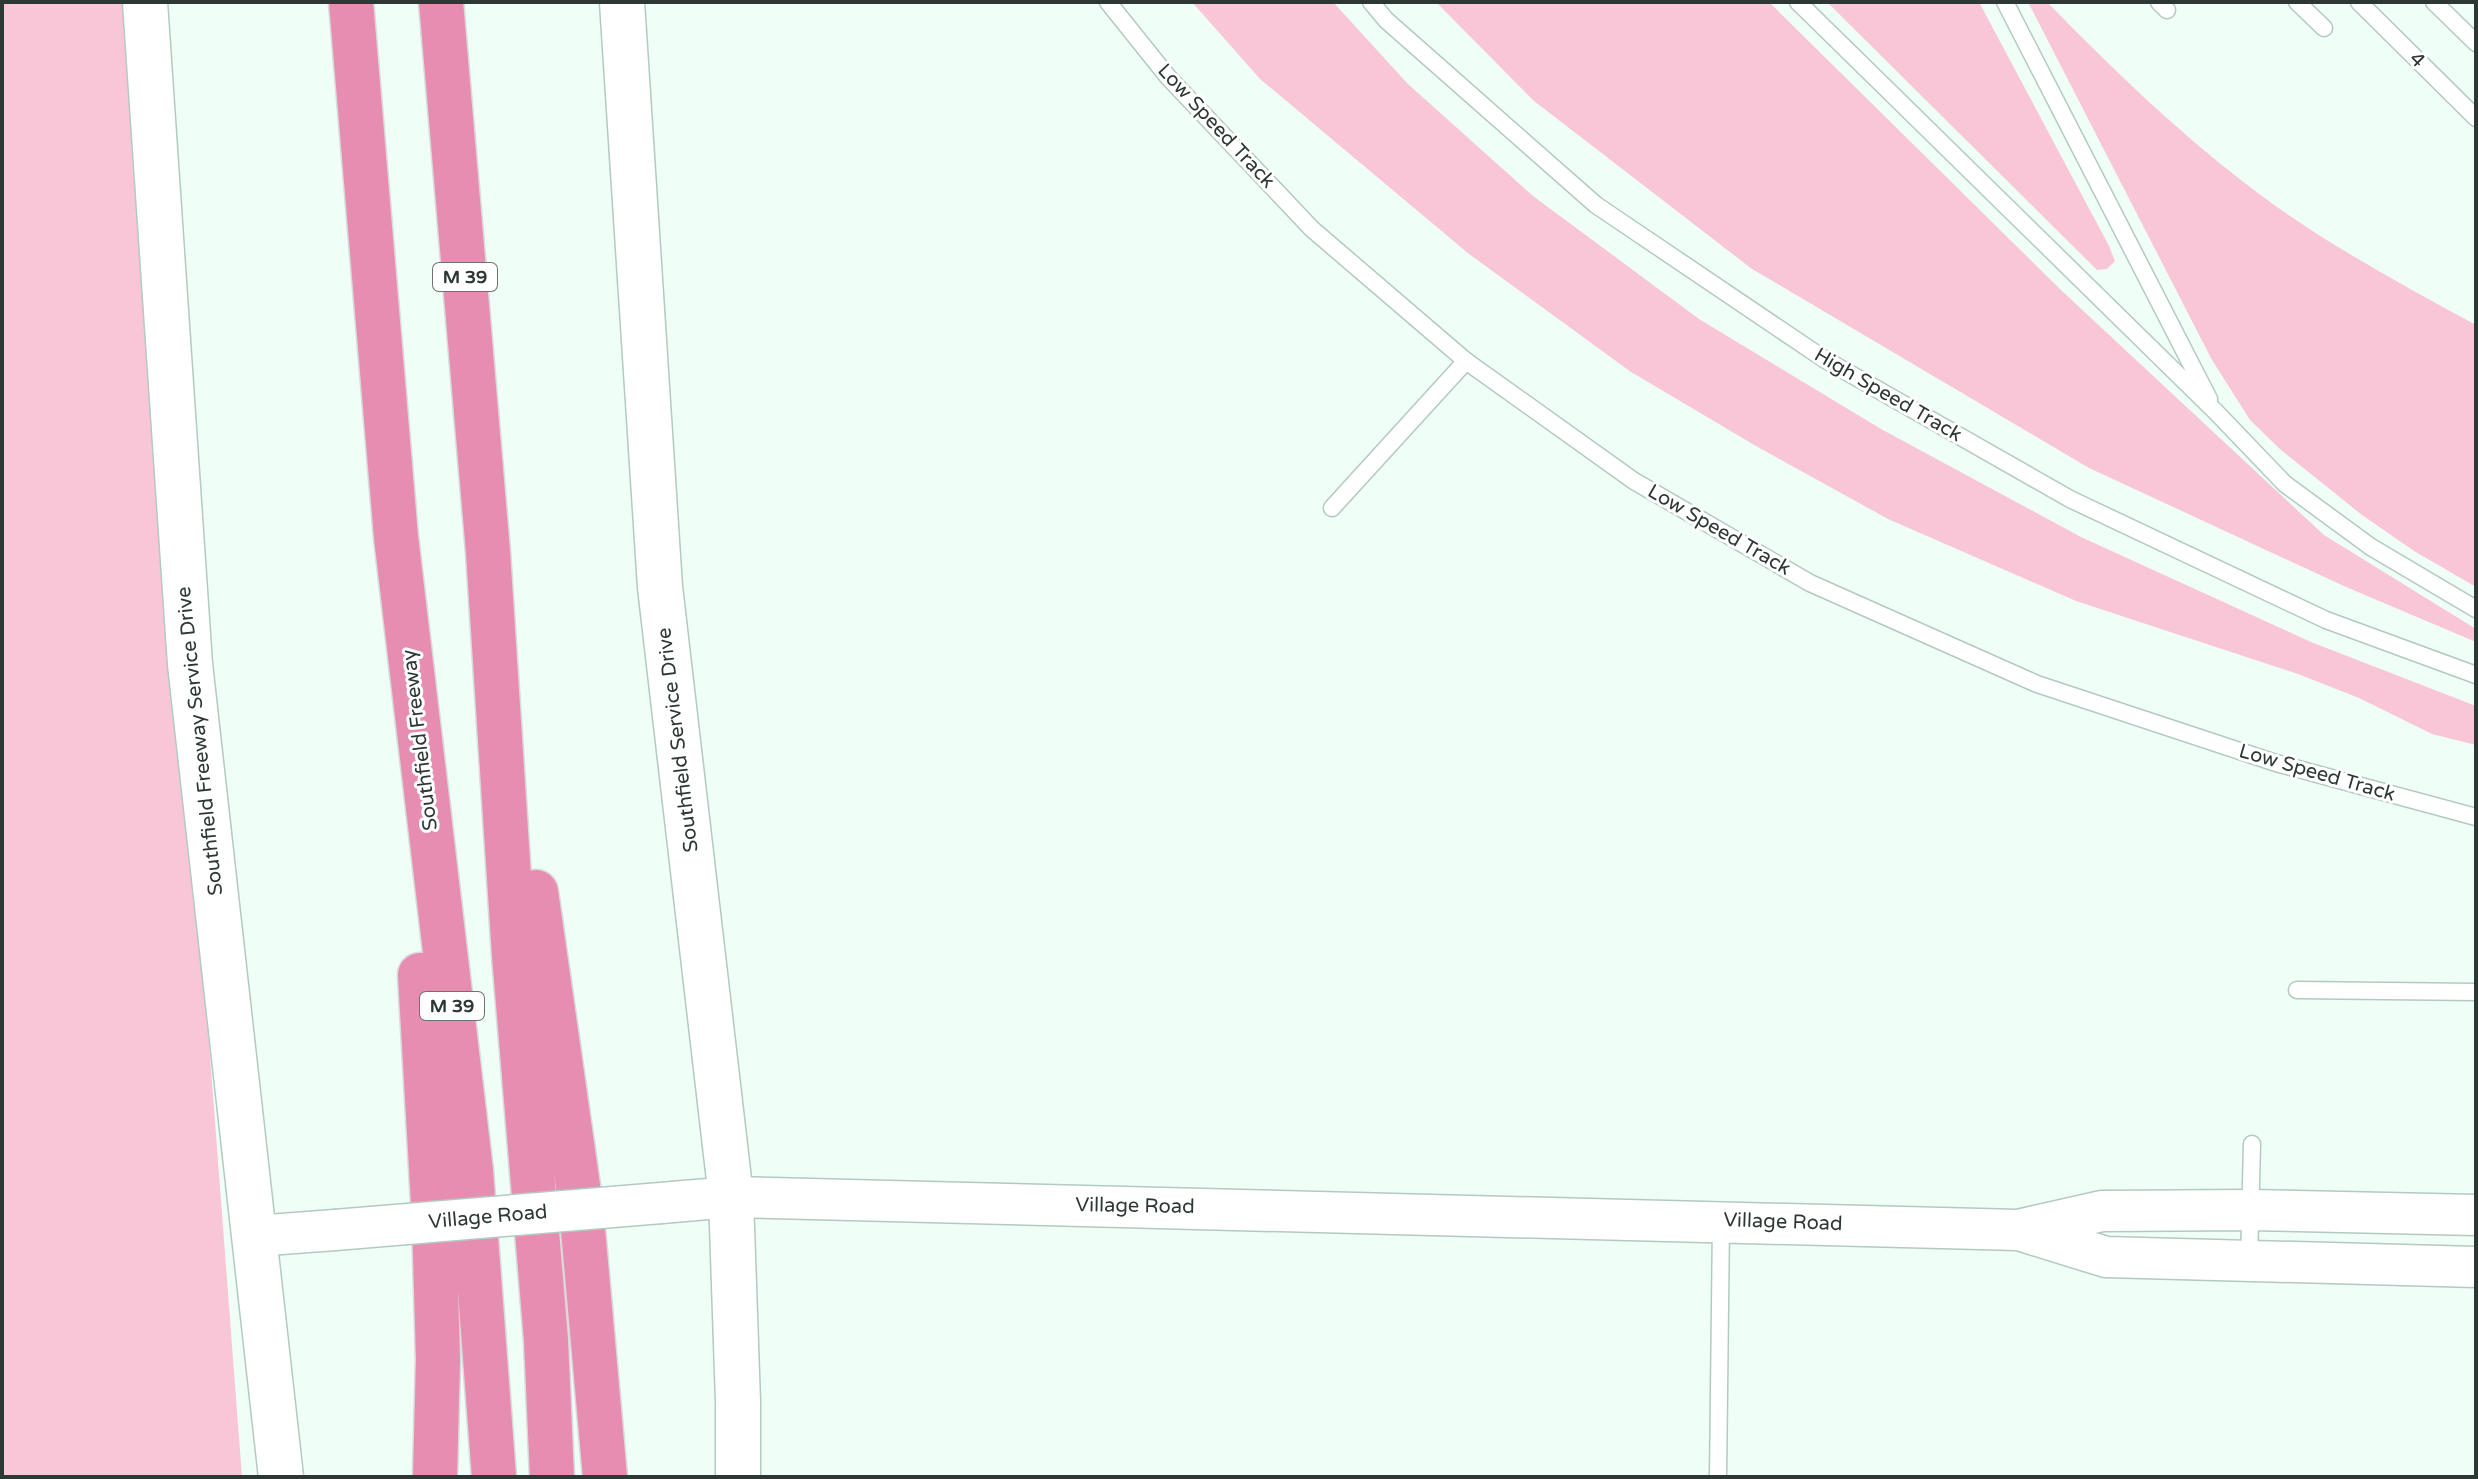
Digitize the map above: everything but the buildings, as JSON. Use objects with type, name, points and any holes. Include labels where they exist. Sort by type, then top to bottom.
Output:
[{"type":"highway","name":"Southfield Freeway","points":[[351,2],[396,537],[471,1171],[494,1477]]},
{"type":"highway","name":"M 39","points":[[441,2],[488,552],[513,940],[546,1340],[552,1477]]},
{"type":"highway","points":[[396,537],[434,1220],[438,1359],[435,1477]]},
{"type":"highway","points":[[488,552],[581,1207],[605,1477]]},
{"type":"main road","name":"Southfield Freeway Service Drive","points":[[145,2],[190,664],[281,1477]]},
{"type":"main road","name":"Southfield Service Drive","points":[[622,2],[660,587],[731,1197],[738,1477]]},
{"type":"street","name":"Village Road","points":[[254,1236],[731,1197],[2018,1230],[2102,1211],[2250,1210],[2476,1215]]},
{"type":"street","name":"Village Road","points":[[2018,1230],[2106,1257],[2476,1267]]},
{"type":"lane","name":"Low Speed Track","points":[[1108,2],[1168,77],[1312,229],[1466,361],[1634,481],[1824,590],[2037,684],[2276,763],[2476,817]]},
{"type":"lane","name":"High Speed Track","points":[[1371,2],[1386,20],[1596,205],[1824,359],[2070,499],[2326,620],[2476,675]]},
{"type":"lane","points":[[1798,2],[2216,412],[2285,484],[2371,547],[2476,609]]},
{"type":"lane","points":[[2005,2],[2216,412]]},
{"type":"lane","points":[[2297,2],[2324,28]]},
{"type":"lane","name":"4","points":[[2359,2],[2476,118]]},
{"type":"lane","points":[[2434,2],[2476,43]]},
{"type":"lane","points":[[1332,508],[1466,361]]},
{"type":"lane","points":[[2297,990],[2476,992]]},
{"type":"lane","points":[[2249,1261],[2252,1144]]},
{"type":"lane","points":[[1718,1477],[1721,1220]]},
{"type":"shaded area","points":[[2,2],[130,2],[242,1477],[2,1477]]},
{"type":"shaded area","points":[[1192,2],[1333,2],[1408,84],[1533,196],[1699,319],[1881,429],[2081,537],[2311,642],[2476,706],[2476,745],[2432,734],[2359,698],[2298,674],[2076,601],[1888,519],[1756,446],[1631,372],[1469,254],[1260,79]]},
{"type":"shaded area","points":[[1436,2],[1769,2],[2062,291],[2324,535],[2476,629],[2476,642],[2346,587],[2089,468],[1752,269],[1534,101]]},
{"type":"shaded area","points":[[1827,2],[1979,2],[2115,261],[2107,269],[2097,270]]},
{"type":"shaded area","points":[[2028,2],[2047,2],[2168,119],[2273,204],[2358,259],[2476,325],[2476,587],[2414,551],[2362,515],[2281,450],[2250,420],[2212,360]]}]
